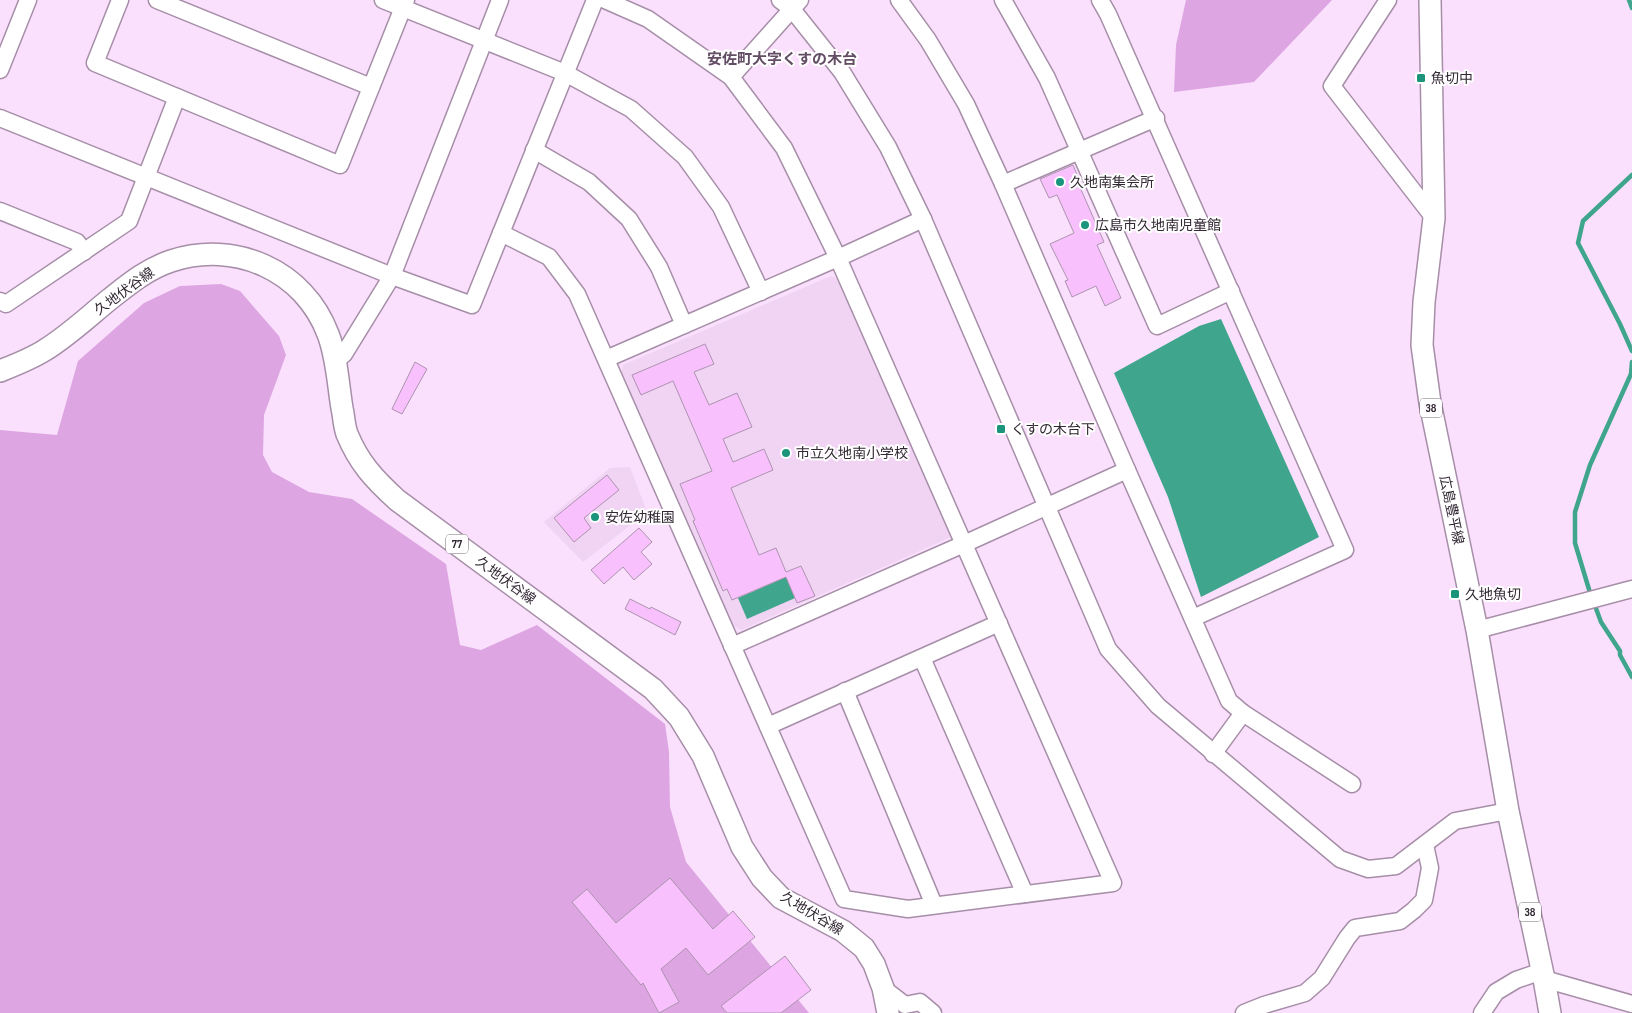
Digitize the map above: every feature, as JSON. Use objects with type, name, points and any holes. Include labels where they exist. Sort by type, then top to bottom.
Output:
[{"type":"main road","name":"広島豊平線","points":[[1430,0],[1434,218],[1424,302],[1422,345],[1430,403],[1477,630],[1508,810],[1550,1013]]},
{"type":"main road","name":"久地伏谷線","points":[[0,371],[24,362],[46,350],[147,271],[169,262],[193,255],[226,254],[263,263],[291,282],[316,308],[329,335],[346,432],[358,459],[375,480],[396,500],[652,689],[679,717],[703,756],[742,847],[762,878],[781,898],[843,931],[864,948],[874,964],[888,1013]]},
{"type":"street","points":[[0,70],[28,0]]},
{"type":"street","points":[[120,0],[95,63],[340,166],[405,4]]},
{"type":"street","points":[[158,0],[372,87]]},
{"type":"street","points":[[383,0],[405,4],[484,40],[565,73],[631,109],[685,157],[721,207],[761,292]]},
{"type":"street","points":[[335,362],[344,354],[392,276],[500,0]]},
{"type":"street","points":[[0,118],[392,276],[472,305],[594,0]]},
{"type":"street","points":[[501,233],[549,257],[577,294],[844,899],[908,909],[1113,883],[838,258],[784,148],[731,77],[648,19],[605,0]]},
{"type":"street","points":[[899,0],[928,40],[966,104],[1003,184],[1229,700],[1243,713],[1352,784]]},
{"type":"street","points":[[1003,0],[1048,78],[1157,326],[1232,291]]},
{"type":"street","points":[[1100,0],[1156,118],[1345,550],[1193,618]]},
{"type":"street","points":[[1388,0],[1332,86],[1434,218]]},
{"type":"street","points":[[731,77],[790,3],[842,72],[888,147],[923,220],[1108,649],[1158,706],[1340,860],[1368,869],[1396,866],[1455,822],[1508,810]]},
{"type":"street","points":[[0,302],[6,304],[130,222],[177,97]]},
{"type":"street","points":[[1003,184],[1156,118]]},
{"type":"street","points":[[534,150],[589,182],[629,220],[659,268],[684,325]]},
{"type":"street","points":[[0,211],[77,242],[84,252]]},
{"type":"street","points":[[606,359],[923,220]]},
{"type":"street","points":[[732,646],[1127,470]]},
{"type":"street","points":[[1477,630],[1632,589]]},
{"type":"street","points":[[768,726],[999,623]]},
{"type":"street","points":[[922,658],[1025,894]]},
{"type":"street","points":[[845,691],[934,906]]},
{"type":"street","points":[[1213,754],[1243,713]]},
{"type":"street","points":[[1244,1013],[1264,1004],[1305,993],[1322,978],[1347,938],[1356,928],[1400,920],[1414,910],[1424,900],[1430,868],[1425,845]]},
{"type":"street","points":[[1482,1013],[1496,992],[1516,980],[1543,975],[1632,1004]]},
{"type":"street","points":[[882,988],[905,1004],[920,1002],[933,1013]]},
{"type":"shaded area","points":[[1186,0],[1332,0],[1254,82],[1174,92],[1176,45]]},
{"type":"shaded area","name":"市立久地南小学校","points":[[831,276],[839,279],[952,533],[949,538],[741,630],[731,624],[621,373],[623,365]]},
{"type":"shaded area","points":[[221,284],[240,291],[279,336],[286,355],[264,415],[263,455],[272,472],[309,492],[352,499],[446,564],[460,645],[481,650],[537,625],[665,724],[669,752],[670,807],[686,862],[809,1013],[0,1013],[0,430],[57,435],[78,361],[144,303],[180,286]]},
{"type":"shaded area","points":[[1221,319],[1319,537],[1201,597],[1168,497],[1114,373],[1199,326]]},
{"type":"shaded area","name":"安佐幼稚園","points":[[630,467],[647,512],[583,562],[544,522],[610,468]]},
{"type":"shaded area","points":[[786,577],[795,598],[747,619],[738,598]]},
{"type":"building","points":[[1073,165],[1081,184],[1079,185],[1104,242],[1097,245],[1121,298],[1105,306],[1096,286],[1072,297],[1065,281],[1068,280],[1050,244],[1074,233],[1057,195],[1049,198],[1040,179]]},
{"type":"building","points":[[705,344],[714,364],[694,372],[709,405],[737,393],[752,427],[723,439],[733,462],[764,449],[773,470],[731,488],[759,555],[776,548],[786,572],[801,566],[815,596],[797,603],[786,577],[732,600],[727,589],[723,591],[693,521],[695,520],[680,484],[712,471],[673,381],[641,395],[632,375]]},
{"type":"building","points":[[415,362],[427,369],[402,414],[392,409]]},
{"type":"building","points":[[607,475],[619,490],[584,518],[591,528],[574,542],[554,518]]},
{"type":"building","points":[[639,528],[652,542],[641,552],[652,564],[634,580],[623,567],[604,584],[591,570]]},
{"type":"building","points":[[630,599],[681,622],[675,635],[625,609]]},
{"type":"building","points":[[670,878],[713,929],[733,911],[755,937],[708,975],[686,948],[661,969],[679,1002],[659,1013],[643,983],[641,985],[572,902],[587,889],[616,923]]},
{"type":"building","points":[[785,956],[811,990],[781,1013],[727,1013],[721,1006]]},
{"type":"waterway","points":[[1629,0],[1632,8]]},
{"type":"waterway","points":[[1632,175],[1583,221],[1578,243],[1632,351]]},
{"type":"waterway","points":[[1591,596],[1575,543],[1575,512],[1590,465],[1631,374],[1632,362]]},
{"type":"waterway","points":[[1594,603],[1601,622],[1620,651],[1620,655],[1632,677]]},
{"type":"place","name":"魚切中","points":[[1421,78]]},
{"type":"place","name":"久地南集会所","points":[[1060,182]]},
{"type":"place","name":"広島市久地南児童館","points":[[1085,225]]},
{"type":"place","name":"くすの木台下","points":[[1001,429]]},
{"type":"place","name":"市立久地南小学校","points":[[786,453]]},
{"type":"place","name":"安佐幼稚園","points":[[595,517]]},
{"type":"place","name":"久地魚切","points":[[1455,594]]},
{"type":"district","name":"安佐町大字くすの木台","points":[[782,59]]}]
